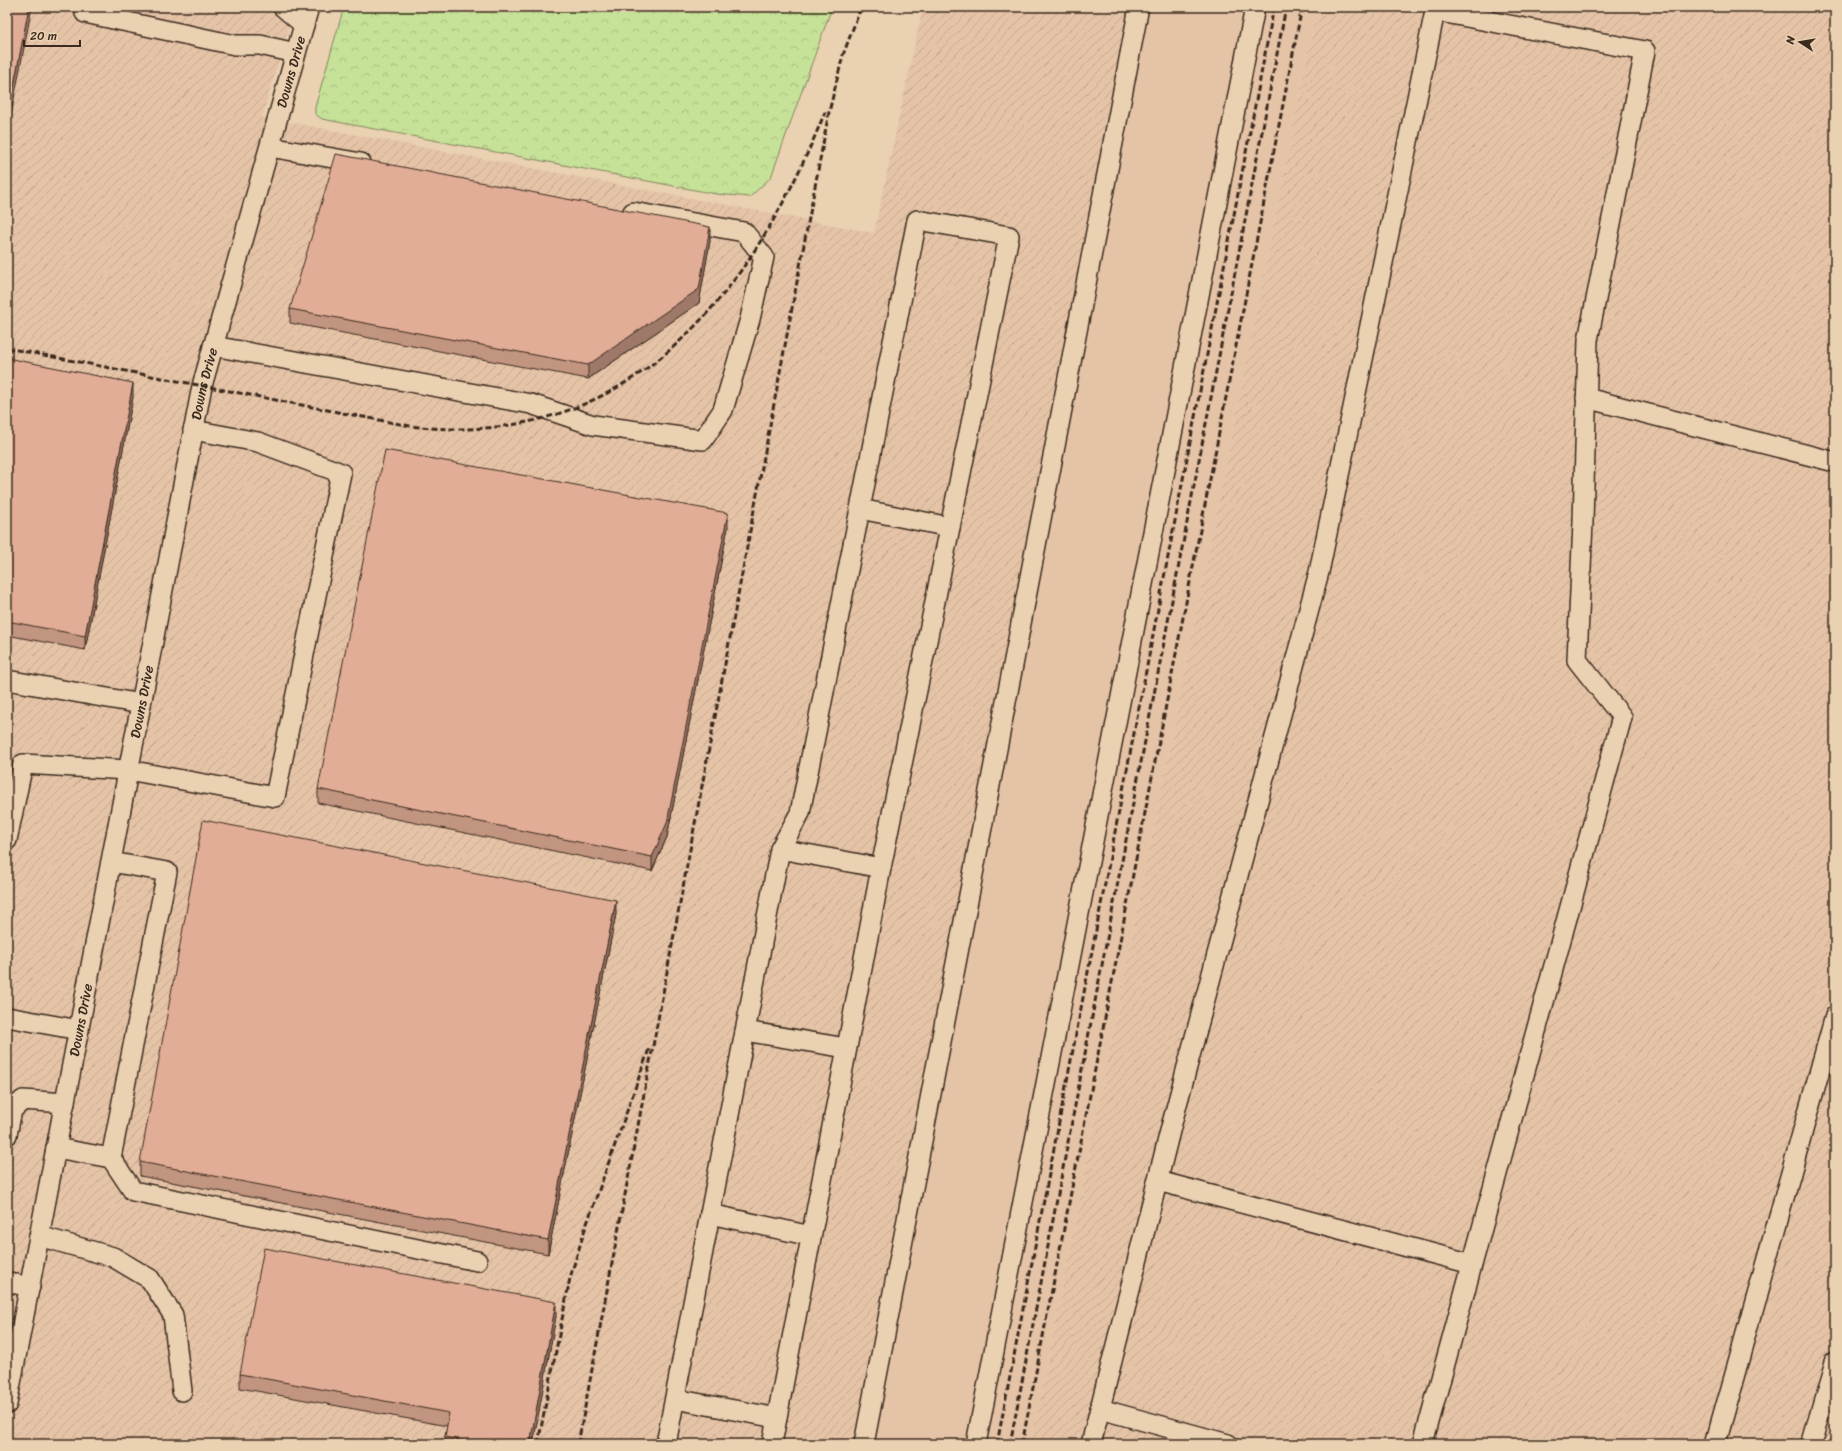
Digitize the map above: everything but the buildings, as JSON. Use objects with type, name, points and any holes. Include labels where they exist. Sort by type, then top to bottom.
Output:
[{"type":"street","points":[[86,7],[85,14],[235,45],[260,45],[296,53]]},
{"type":"street","points":[[283,7],[304,25]]},
{"type":"street","name":"Downs Drive","points":[[7,1404],[11,1359],[30,1286],[202,386],[309,7]]},
{"type":"street","points":[[864,1444],[1139,7]]},
{"type":"street","points":[[976,1444],[1255,7]]},
{"type":"street","points":[[1091,1444],[1158,1181],[1319,572],[1435,11],[1645,51],[1588,340],[1577,660],[1622,717],[1422,1444]]},
{"type":"street","points":[[270,147],[378,166]]},
{"type":"street","points":[[213,346],[530,404],[593,425],[703,440],[723,410],[750,319],[764,257],[744,232],[619,210]]},
{"type":"street","points":[[666,1444],[780,850],[800,813],[917,220],[1009,236],[881,868],[772,1444]]},
{"type":"street","points":[[1586,398],[1835,462]]},
{"type":"street","points":[[7,840],[23,764],[128,770],[275,797],[341,473],[258,442],[193,430]]},
{"type":"street","points":[[860,509],[950,527]]},
{"type":"street","points":[[7,680],[141,704]]},
{"type":"street","points":[[780,850],[881,868]]},
{"type":"street","points":[[110,862],[167,872],[111,1158],[133,1191],[477,1261]]},
{"type":"street","points":[[1715,1444],[1835,1016]]},
{"type":"street","points":[[7,1017],[79,1030]]},
{"type":"street","points":[[745,1031],[846,1048]]},
{"type":"street","points":[[7,1135],[12,1110],[23,1100],[65,1103]]},
{"type":"street","points":[[56,1148],[111,1158]]},
{"type":"street","points":[[1158,1181],[1472,1264]]},
{"type":"street","points":[[710,1214],[811,1236]]},
{"type":"street","points":[[39,1236],[114,1257],[150,1279],[173,1315],[182,1391]]},
{"type":"street","points":[[7,1282],[30,1286]]},
{"type":"street","points":[[1811,1444],[1835,1363]]},
{"type":"street","points":[[675,1399],[777,1418]]},
{"type":"street","points":[[1100,1409],[1228,1444]]},
{"type":"shaded area","points":[[7,7],[295,7],[262,117],[874,233],[923,7],[1129,7],[857,1444],[7,1444]]},
{"type":"shaded area","points":[[1129,7],[1317,7],[1031,1444],[857,1444]]},
{"type":"shaded area","points":[[1317,7],[1835,7],[1835,1444],[1031,1444]]},
{"type":"green space","points":[[344,7],[832,7],[771,177],[750,197],[716,194],[322,119],[315,114],[315,107]]},
{"type":"railway","points":[[578,1444],[829,112],[843,55],[861,7]]},
{"type":"railway","points":[[997,1444],[1274,7]]},
{"type":"railway","points":[[1010,1444],[1286,7]]},
{"type":"railway","points":[[1022,1444],[1302,7]]},
{"type":"railway","points":[[7,348],[410,426],[488,428],[557,414],[618,387],[672,348],[719,299],[760,242],[795,179],[825,112]]},
{"type":"railway","points":[[538,1444],[570,1278],[584,1232],[649,1049]]}]
